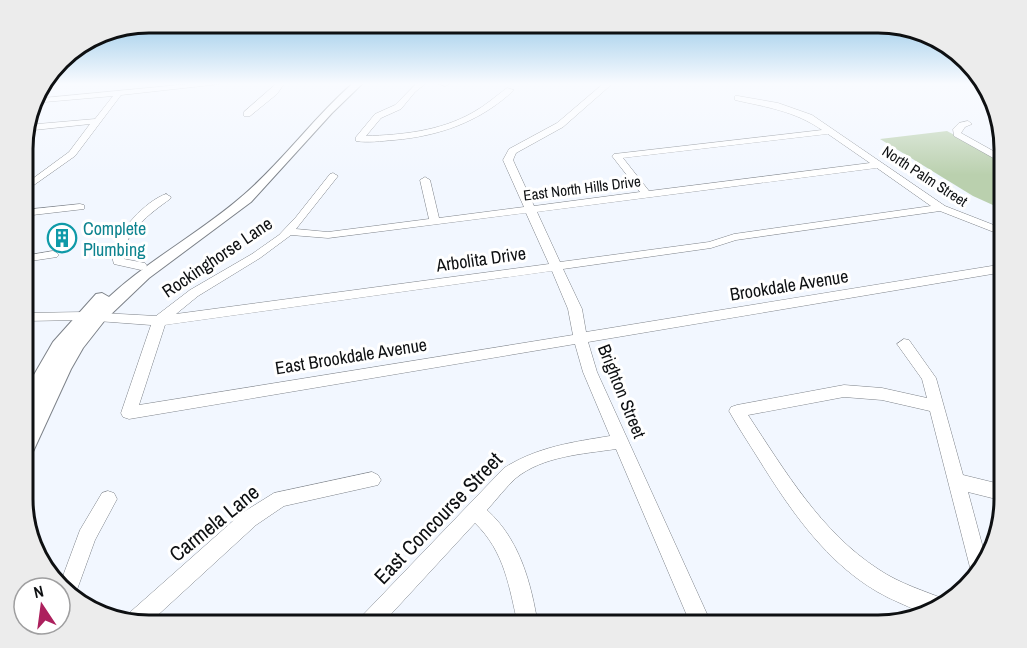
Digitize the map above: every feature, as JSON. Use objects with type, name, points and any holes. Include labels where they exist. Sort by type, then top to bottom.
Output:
[{"type":"main road","points":[[33,430],[57,378],[92,316],[112,289],[236,197],[316,114]]},
{"type":"main road","points":[[33,392],[59,346],[92,316],[145,274],[247,199],[327,114]]},
{"type":"street","points":[[33,182],[72,154],[103,114]]},
{"type":"street","points":[[382,114],[359,139],[403,138],[444,128],[475,114]]},
{"type":"street","name":"Brighton Street","points":[[573,114],[560,125],[524,142],[512,151],[508,160],[574,309],[590,372],[698,615]]},
{"type":"street","name":"North Palm Street","points":[[803,114],[831,131],[941,208],[994,229]]},
{"type":"street","points":[[35,127],[98,121]]},
{"type":"street","points":[[968,124],[962,124],[956,131],[957,134],[994,155]]},
{"type":"street","points":[[647,195],[617,156],[831,131]]},
{"type":"street","name":"East North Hills Drive","points":[[289,232],[328,235],[880,165]]},
{"type":"street","name":"Rockinghorse Lane","points":[[129,412],[159,321],[194,293],[266,250],[289,232],[333,176]]},
{"type":"street","points":[[425,180],[435,222]]},
{"type":"street","points":[[141,267],[120,262],[116,259],[116,255],[128,230],[166,197]]},
{"type":"street","points":[[33,212],[80,207]]},
{"type":"street","name":"Arbolita Drive","points":[[33,317],[92,316],[159,321],[711,245],[734,237],[941,208]]},
{"type":"street","points":[[33,258],[53,255]]},
{"type":"street","name":"Brookdale Avenue","points":[[580,338],[994,270]]},
{"type":"street","name":"East Brookdale Avenue","points":[[129,412],[580,338]]},
{"type":"street","points":[[904,344],[929,378],[977,559]]},
{"type":"street","points":[[928,603],[898,592],[842,555],[819,532],[801,510],[737,411],[844,391],[882,394],[938,407]]},
{"type":"street","name":"East Concourse Street","points":[[376,615],[510,473],[524,463],[541,456],[620,441]]},
{"type":"street","name":"Carmela Lane","points":[[142,615],[249,519],[280,499],[372,480]]},
{"type":"street","points":[[957,481],[994,490]]},
{"type":"street","points":[[72,577],[87,536],[108,499]]},
{"type":"street","points":[[475,510],[494,527],[512,557],[526,615]]},
{"type":"green space","points":[[947,131],[994,157],[994,205],[973,196],[880,139]]},
{"type":"place","name":"Complete Plumbing","points":[[62,238]]}]
